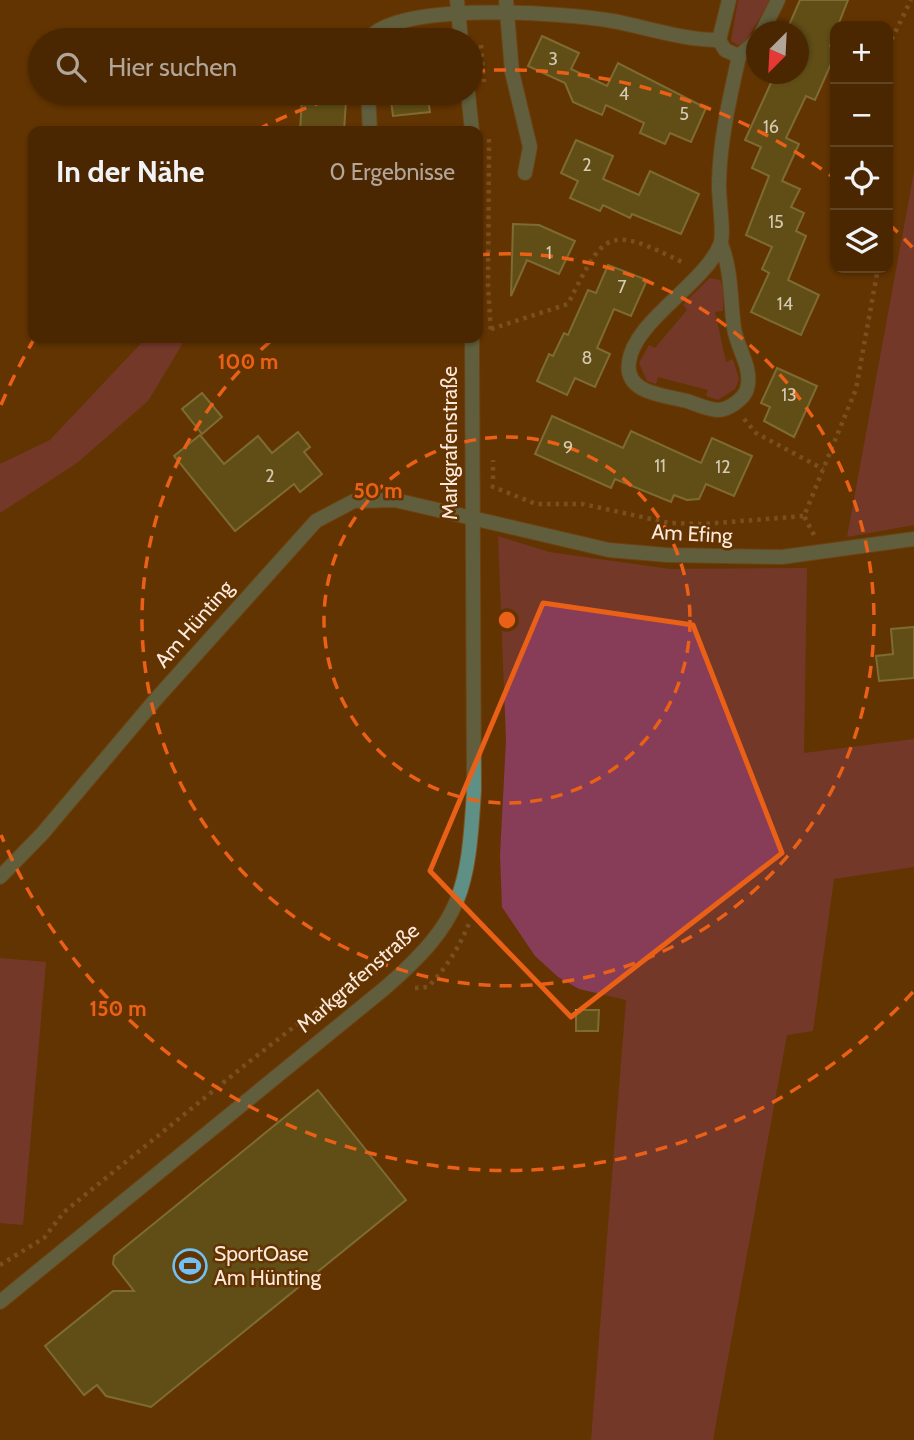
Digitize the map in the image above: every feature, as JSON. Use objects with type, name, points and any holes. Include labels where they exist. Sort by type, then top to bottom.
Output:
[{"type":"street","points":[[729,0],[719,40],[725,50],[739,56]]},
{"type":"street","points":[[768,21],[778,0]]},
{"type":"street","points":[[382,28],[458,6],[477,12],[507,6],[611,21],[699,40],[719,40]]},
{"type":"street","points":[[458,6],[460,28]]},
{"type":"street","points":[[507,6],[512,72],[530,147],[525,173]]},
{"type":"street","points":[[721,244],[700,272],[647,328],[629,356],[628,368],[631,380],[643,390],[718,410],[732,405],[746,392],[749,378],[734,327],[731,281],[721,244],[719,181],[722,138],[739,56],[746,50]]},
{"type":"street","points":[[369,105],[370,126]]},
{"type":"street","points":[[469,105],[471,126]]},
{"type":"street","name":"Markgrafenstraße","points":[[0,1302],[385,988],[421,957],[444,929],[461,893],[470,854],[475,729],[470,516],[472,343]]},
{"type":"street","name":"Am Hünting","points":[[0,877],[42,834],[164,689],[316,521],[354,501],[395,500],[470,516]]},
{"type":"street","name":"Am Efing","points":[[470,516],[609,550],[726,557],[823,554],[914,539]]},
{"type":"path","points":[[893,37],[911,0]]},
{"type":"path","points":[[477,12],[479,28]]},
{"type":"path","points":[[483,75],[485,96]]},
{"type":"path","points":[[489,135],[488,286],[491,341]]},
{"type":"path","points":[[491,329],[568,304],[594,251],[612,241],[631,239],[700,272]]},
{"type":"path","points":[[823,554],[804,516],[856,389],[877,273]]},
{"type":"path","points":[[732,405],[755,433],[823,469]]},
{"type":"path","points":[[491,521],[486,499],[495,473],[493,456]]},
{"type":"path","points":[[491,486],[536,504],[583,504],[669,523],[756,522],[804,516]]},
{"type":"path","points":[[385,988],[428,987],[462,942],[472,917]]},
{"type":"path","points":[[0,1265],[44,1238],[64,1212],[250,1061],[326,1002],[349,993]]},
{"type":"highlighted area","points":[[543,603],[693,625],[782,853],[571,1017],[430,871]]},
{"type":"shaded area","points":[[738,0],[770,0],[758,21],[746,21],[745,43],[737,45],[731,41]]},
{"type":"shaded area","points":[[914,172],[914,525],[847,537]]},
{"type":"shaded area","points":[[710,278],[720,280],[723,287],[723,311],[715,312],[726,362],[733,359],[739,379],[735,389],[718,400],[706,396],[708,390],[658,377],[656,384],[647,381],[639,363],[649,345],[655,348],[687,310],[683,304]]},
{"type":"shaded area","points":[[141,343],[183,343],[148,401],[77,463],[0,513],[0,464],[50,440]]},
{"type":"shaded area","points":[[498,536],[549,552],[670,569],[807,568],[804,753],[914,739],[914,867],[834,879],[813,1031],[787,1035],[713,1440],[591,1440],[626,1000],[579,989],[558,977],[535,956],[502,907],[500,855],[506,740]]},
{"type":"shaded area","points":[[0,958],[46,962],[23,1225],[0,1223]]},
{"type":"building","points":[[800,0],[848,0],[840,21],[830,21],[830,66],[815,100],[806,96],[786,138],[799,144],[782,181],[800,189],[791,207],[804,213],[796,231],[806,236],[788,280],[819,295],[801,335],[751,312],[769,273],[762,269],[772,247],[746,235],[769,176],[752,168],[761,147],[745,140],[770,84],[809,84],[809,21],[791,21]]},
{"type":"building","points":[[542,36],[579,53],[571,69],[607,86],[618,63],[706,108],[691,142],[670,133],[665,144],[640,133],[644,123],[606,105],[602,115],[573,102],[565,83],[528,66]]},
{"type":"building","points":[[302,105],[346,105],[344,126],[300,126]]},
{"type":"building","points":[[392,105],[429,105],[430,112],[393,116]]},
{"type":"building","points":[[576,140],[613,156],[603,179],[639,195],[650,171],[699,194],[681,234],[632,214],[630,218],[603,205],[600,211],[570,198],[578,181],[561,173]]},
{"type":"building","points":[[513,224],[539,225],[575,241],[559,274],[527,260],[511,296]]},
{"type":"building","points":[[608,265],[647,280],[631,316],[614,309],[597,348],[610,354],[595,387],[575,378],[567,395],[537,381],[549,354],[553,356],[564,333],[568,335],[588,290],[596,293]]},
{"type":"building","points":[[777,368],[817,386],[794,437],[764,421],[770,407],[761,403]]},
{"type":"building","points":[[202,393],[222,417],[202,434],[182,409]]},
{"type":"building","points":[[552,416],[623,448],[631,431],[701,463],[712,438],[752,456],[734,496],[706,484],[699,499],[687,500],[674,495],[671,502],[615,479],[611,488],[535,454]]},
{"type":"building","points":[[298,432],[310,447],[304,452],[322,474],[300,492],[294,484],[235,531],[174,456],[200,435],[224,464],[258,436],[272,453]]},
{"type":"building","points":[[914,627],[914,678],[879,681],[876,656],[893,654],[891,629]]},
{"type":"building","points":[[576,1010],[599,1010],[598,1031],[576,1031]]},
{"type":"building","points":[[318,1090],[406,1200],[151,1407],[106,1396],[97,1385],[84,1395],[45,1346],[113,1291],[134,1291],[113,1264],[114,1256]]},
{"type":"place","name":"SportOase Am Hünting","points":[[190,1266]]}]
